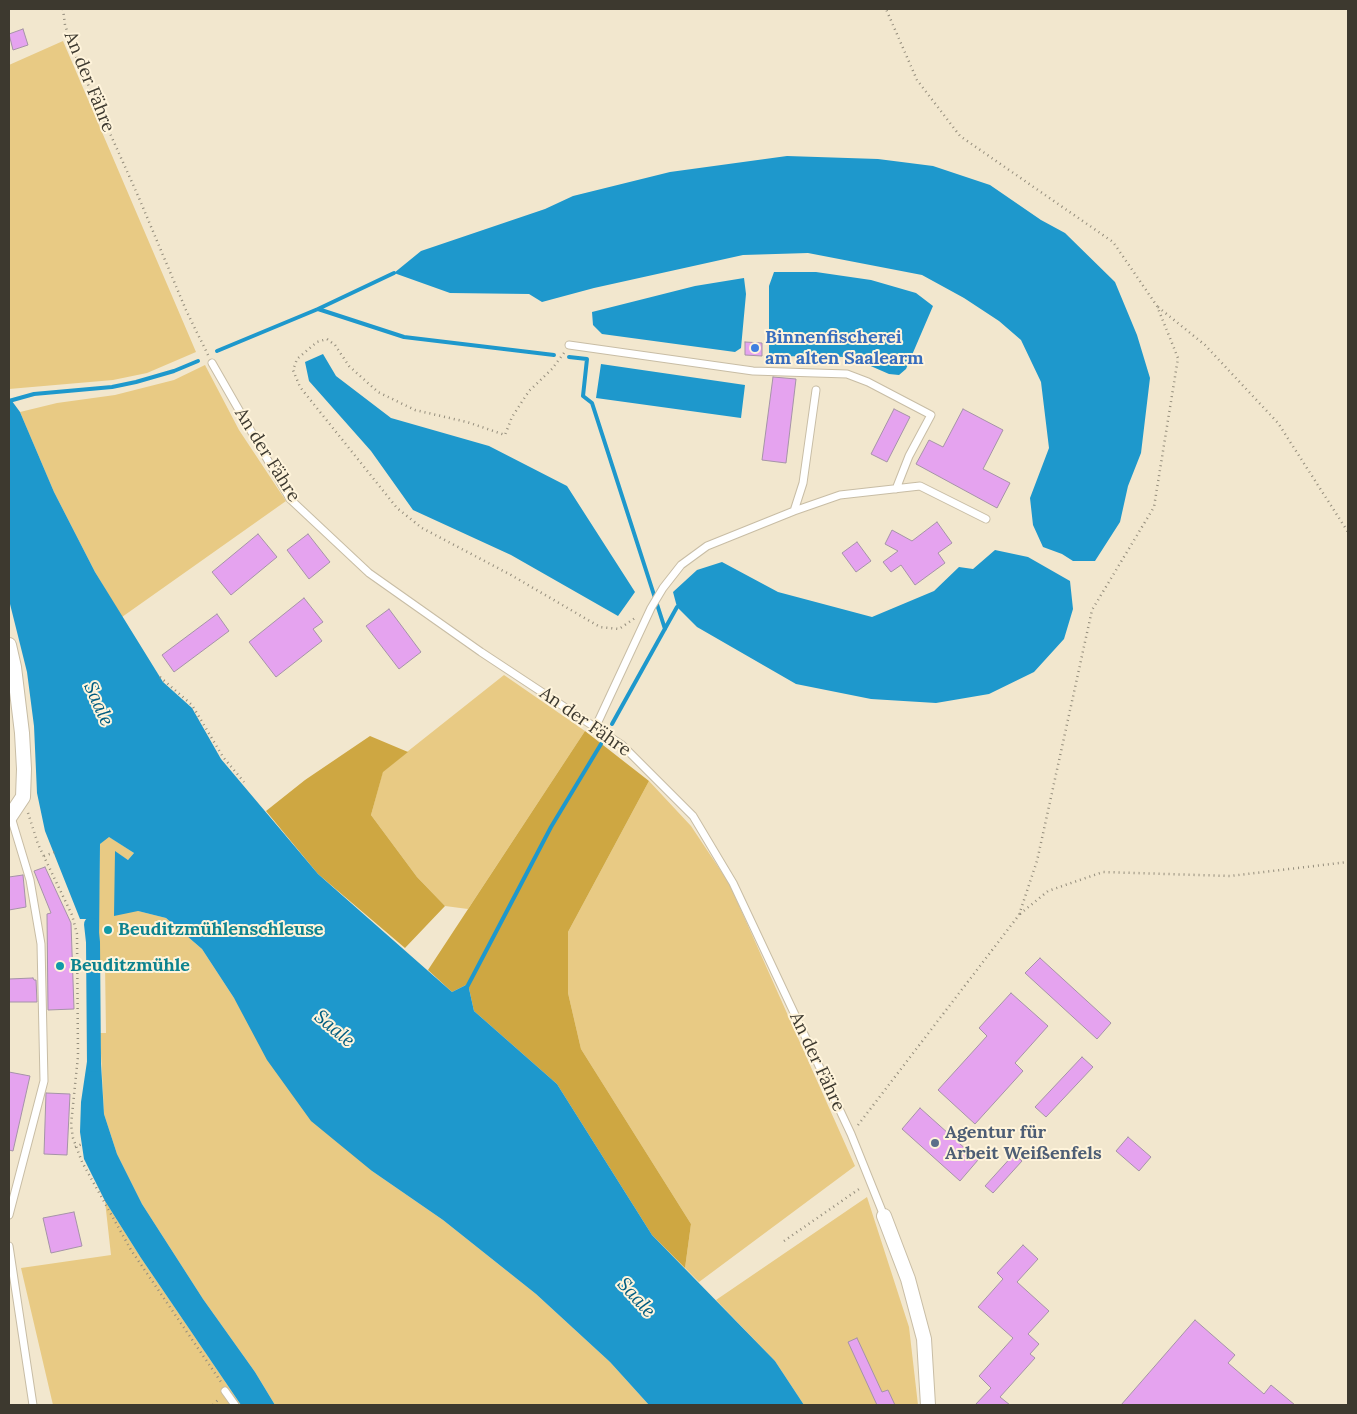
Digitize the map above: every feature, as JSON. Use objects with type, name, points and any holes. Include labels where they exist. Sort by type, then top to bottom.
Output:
[{"type":"street","points":[[9,645],[14,666],[22,733],[23,797],[10,818]]},
{"type":"street","points":[[884,1216],[908,1279],[924,1339],[928,1405]]},
{"type":"lane","points":[[569,345],[753,371],[847,374],[868,382],[931,415],[909,456],[896,489]]},
{"type":"lane","name":"An der Fähre","points":[[212,363],[290,499],[369,573],[481,652],[596,726],[622,745],[693,816],[733,883],[850,1134],[884,1216]]},
{"type":"lane","points":[[794,511],[803,483],[816,390]]},
{"type":"lane","points":[[596,726],[659,594],[682,565],[707,546],[794,511],[840,495],[920,486],[986,519]]},
{"type":"lane","points":[[9,1215],[44,1081],[41,944],[30,880],[10,818]]},
{"type":"lane","points":[[9,1246],[33,1405]]},
{"type":"lane","points":[[225,1391],[235,1405]]},
{"type":"path","name":"An der Fähre","points":[[63,9],[78,62],[203,347]]},
{"type":"path","points":[[886,9],[917,80],[960,136],[1113,242],[1157,306],[1178,358],[1154,507],[1092,610],[1037,861],[1019,915]]},
{"type":"path","points":[[1157,306],[1205,345],[1278,423],[1348,532]]},
{"type":"path","points":[[569,345],[552,369],[529,391],[512,417],[505,435],[467,422],[415,410],[378,392],[349,366],[335,345],[327,339],[316,342],[297,359],[293,370],[300,387],[397,508],[422,528],[511,575],[600,627],[619,628],[651,608]]},
{"type":"path","points":[[160,677],[192,705],[223,757],[244,782]]},
{"type":"path","points":[[23,797],[44,856],[72,915],[77,934],[78,1056],[71,1125],[76,1147],[82,1162],[131,1250],[219,1378],[225,1391],[213,1405]]},
{"type":"path","points":[[44,856],[58,851]]},
{"type":"path","points":[[850,1134],[1019,915],[1048,891],[1103,872],[1230,876],[1348,862]]},
{"type":"path","points":[[76,1147],[82,1144]]},
{"type":"path","points":[[784,1241],[870,1182]]},
{"type":"shaded area","points":[[63,41],[196,352],[147,373],[113,380],[9,389],[9,65]]},
{"type":"shaded area","points":[[205,365],[239,430],[286,501],[122,617],[95,572],[54,492],[20,412],[57,403],[115,395],[174,380]]},
{"type":"shaded area","points":[[504,675],[585,731],[468,909],[445,906],[417,877],[371,815],[383,771]]},
{"type":"shaded area","points":[[585,731],[649,781],[568,932],[568,993],[581,1049],[691,1224],[685,1268],[652,1235],[557,1084],[474,1011],[468,984],[452,992],[428,970]]},
{"type":"shaded area","points":[[370,736],[408,752],[383,772],[371,815],[417,877],[445,906],[405,948],[318,874],[266,811],[305,780]]},
{"type":"shaded area","points":[[649,781],[691,826],[729,883],[855,1166],[699,1282],[685,1268],[691,1224],[581,1049],[568,993],[568,932]]},
{"type":"shaded area","points":[[108,836],[134,853],[128,860],[115,852],[138,911],[166,918],[202,949],[234,998],[372,1171],[443,1220],[536,1294],[610,1362],[649,1405],[275,1405],[255,1372],[203,1299],[142,1204],[117,1154],[104,1114],[100,1033],[106,1033],[105,964],[98,963],[98,954],[100,844]]},
{"type":"shaded area","points":[[867,1197],[909,1327],[918,1405],[804,1405],[775,1361],[716,1300]]},
{"type":"shaded area","points":[[105,1201],[141,1258],[241,1405],[53,1405],[21,1268],[111,1255]]},
{"type":"water","points":[[787,156],[878,159],[933,166],[990,185],[1041,220],[1065,233],[1115,282],[1137,335],[1150,378],[1141,453],[1128,486],[1120,522],[1095,561],[1073,561],[1062,554],[1043,547],[1033,525],[1030,498],[1049,448],[1041,382],[1021,340],[999,321],[964,298],[922,275],[808,253],[743,255],[594,288],[542,302],[529,294],[450,293],[394,273],[421,251],[545,209],[573,196],[670,172]]},
{"type":"water","points":[[774,272],[816,272],[871,280],[916,293],[933,306],[906,369],[899,375],[889,374],[850,357],[769,356],[769,286]]},
{"type":"water","points":[[744,278],[746,294],[741,348],[735,352],[602,334],[593,325],[592,312],[695,286]]},
{"type":"water","points":[[323,354],[336,376],[391,418],[489,446],[567,486],[635,592],[618,616],[511,555],[413,510],[371,451],[309,381],[305,362]]},
{"type":"water","points":[[601,364],[745,385],[741,418],[596,398]]},
{"type":"water","name":"Saale","points":[[9,397],[20,412],[54,492],[95,572],[163,682],[192,708],[221,759],[318,874],[452,992],[468,984],[474,1011],[557,1084],[652,1235],[775,1361],[804,1405],[649,1405],[610,1362],[536,1294],[443,1220],[372,1171],[311,1121],[267,1060],[234,998],[202,949],[166,918],[138,911],[114,916],[115,851],[128,860],[134,853],[109,837],[100,844],[99,941],[88,942],[87,919],[80,919],[45,831],[37,793],[34,726],[27,672],[9,600]]},
{"type":"water","points":[[995,550],[1028,557],[1070,581],[1073,609],[1064,639],[1034,672],[989,694],[936,703],[871,699],[796,684],[697,627],[677,607],[673,592],[697,570],[722,562],[778,592],[872,617],[934,591],[959,567],[973,569]]},
{"type":"water","points":[[100,1047],[104,1114],[117,1154],[142,1204],[203,1299],[255,1372],[275,1405],[241,1405],[141,1258],[105,1201],[84,1159],[80,1132],[81,1102],[89,1048]]},
{"type":"building","points":[[23,29],[28,45],[13,50],[9,34]]},
{"type":"building","points":[[745,342],[762,343],[762,356],[745,355]]},
{"type":"building","points":[[773,377],[796,379],[786,463],[762,460]]},
{"type":"building","points":[[894,409],[910,417],[887,462],[871,454]]},
{"type":"building","points":[[963,409],[1003,430],[983,469],[1010,483],[997,508],[916,464],[929,440],[943,447]]},
{"type":"building","points":[[937,522],[952,543],[938,553],[945,563],[915,585],[901,565],[891,572],[883,562],[898,551],[885,544],[892,530],[912,541]]},
{"type":"building","points":[[258,534],[277,557],[231,595],[212,572]]},
{"type":"building","points":[[308,534],[330,562],[309,579],[287,550]]},
{"type":"building","points":[[857,542],[871,561],[856,572],[842,553]]},
{"type":"building","points":[[304,598],[323,622],[313,629],[322,641],[276,677],[249,642]]},
{"type":"building","points":[[389,609],[421,652],[399,669],[366,626]]},
{"type":"building","points":[[217,614],[229,631],[174,672],[162,655]]},
{"type":"building","name":"Beuditzmühle","points":[[45,867],[71,923],[74,1009],[48,1010],[47,914],[51,913],[34,871]]},
{"type":"building","points":[[23,875],[26,907],[9,910],[9,877]]},
{"type":"building","points":[[1040,958],[1111,1023],[1097,1039],[1025,973]]},
{"type":"building","points":[[33,978],[36,980],[37,1002],[9,1002],[9,979]]},
{"type":"building","points":[[1011,993],[1048,1026],[1015,1063],[1023,1071],[975,1124],[938,1090],[987,1036],[979,1028]]},
{"type":"building","points":[[1082,1057],[1093,1067],[1046,1117],[1035,1107]]},
{"type":"building","points":[[9,1072],[30,1076],[13,1151],[9,1150]]},
{"type":"building","points":[[46,1093],[70,1094],[67,1155],[44,1154]]},
{"type":"building","points":[[920,1108],[978,1160],[960,1181],[902,1129]]},
{"type":"building","points":[[1128,1137],[1151,1157],[1139,1171],[1116,1151]]},
{"type":"building","points":[[1014,1154],[1022,1161],[993,1193],[985,1186]]},
{"type":"building","points":[[74,1212],[82,1246],[51,1253],[43,1218]]},
{"type":"building","points":[[1023,1245],[1038,1259],[1017,1282],[1049,1311],[1028,1334],[1039,1344],[1030,1354],[1035,1358],[1000,1397],[1010,1405],[975,1405],[991,1388],[979,1376],[1013,1338],[978,1307],[1003,1279],[997,1273]]},
{"type":"building","points":[[1195,1320],[1235,1355],[1228,1363],[1264,1394],[1271,1385],[1295,1405],[1121,1405]]},
{"type":"building","points":[[857,1338],[882,1392],[888,1390],[895,1405],[877,1405],[848,1342]]},
{"type":"waterway","points":[[217,351],[318,309],[394,273]]},
{"type":"waterway","points":[[318,309],[404,337],[554,355]]},
{"type":"waterway","points":[[569,357],[587,359],[583,396],[592,403],[665,629]]},
{"type":"waterway","points":[[9,401],[34,394],[112,387],[136,382],[174,371],[198,361]]},
{"type":"waterway","points":[[612,724],[677,607]]},
{"type":"waterway","points":[[466,989],[551,827],[601,744]]},
{"type":"waterway","points":[[91,924],[93,942],[94,1065]]},
{"type":"place","name":"Binnenfischerei am alten Saalearm","points":[[755,348]]},
{"type":"place","name":"Beuditzmühlenschleuse","points":[[108,930]]},
{"type":"place","name":"Beuditzmühle","points":[[60,966]]},
{"type":"place","name":"Agentur für Arbeit Weißenfels","points":[[935,1143]]}]
